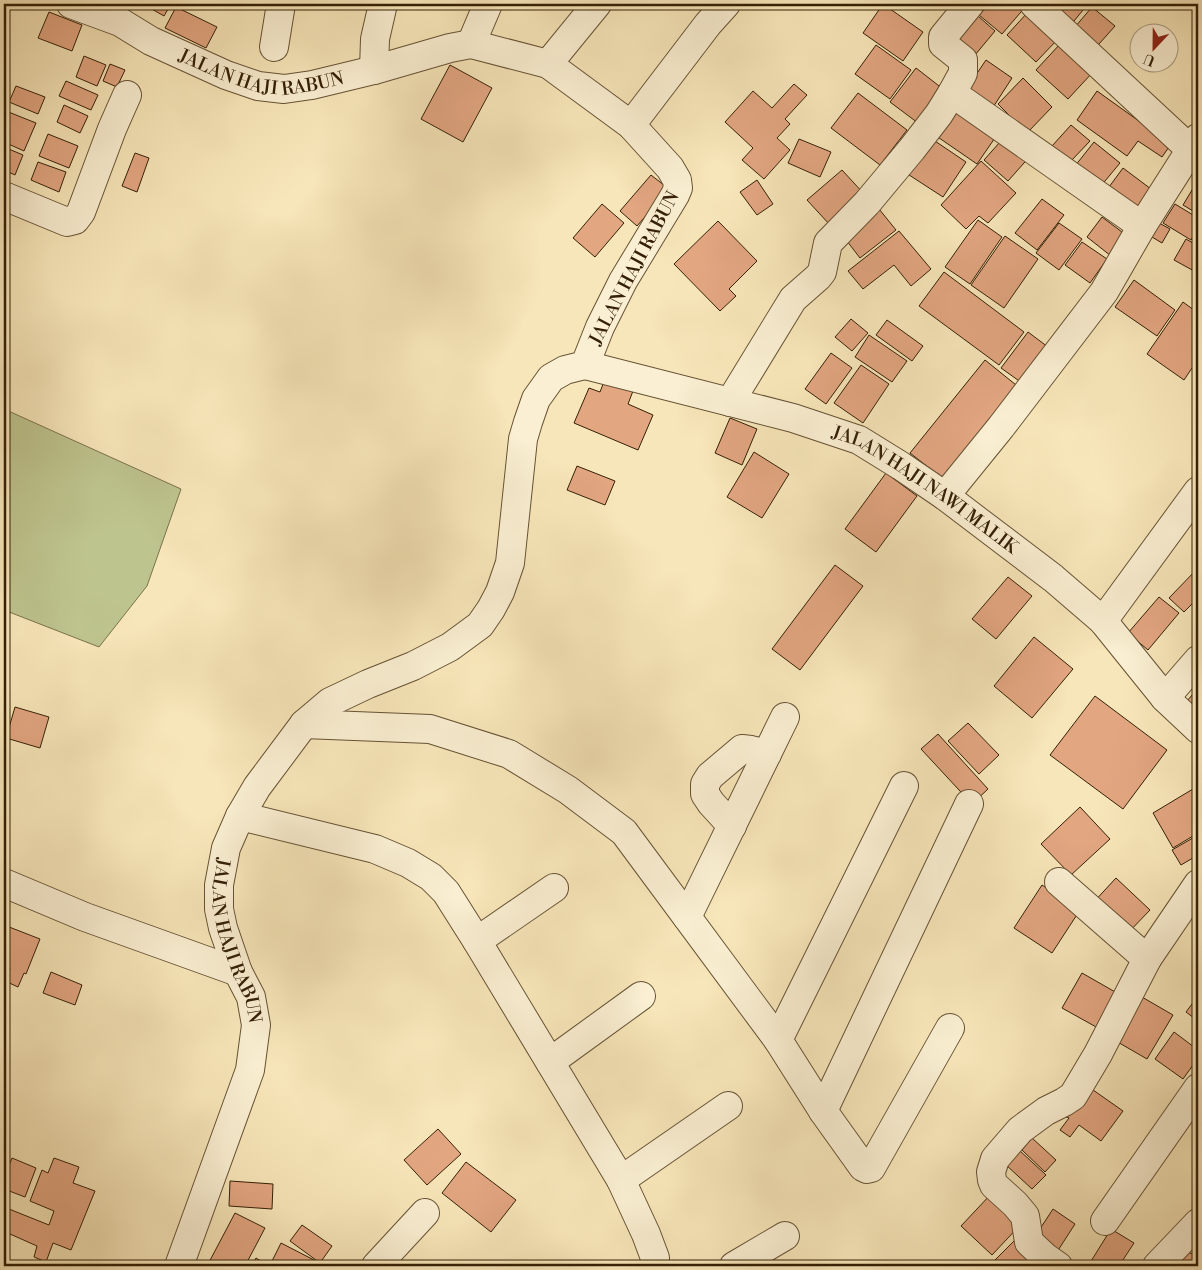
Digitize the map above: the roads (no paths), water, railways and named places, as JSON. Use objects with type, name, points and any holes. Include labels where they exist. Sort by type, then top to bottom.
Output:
[{"type":"street","name":"JALAN HAJI RABUN","points":[[71,4],[125,13],[159,44],[226,75],[258,86],[284,89],[312,85],[471,44],[548,64],[631,125],[670,168],[677,180],[678,188],[623,281],[600,327],[585,365],[565,370],[551,378],[536,400],[528,422],[522,449],[510,563],[492,609],[480,625],[450,647],[414,666],[368,684],[330,702],[304,724],[257,787],[240,816],[226,848],[219,885],[219,909],[238,972],[251,998],[256,1025],[250,1070],[179,1266]]},
{"type":"street","points":[[274,47],[281,4]]},
{"type":"street","points":[[374,70],[375,39],[383,4]]},
{"type":"street","points":[[471,44],[488,4]]},
{"type":"street","points":[[548,64],[597,4]]},
{"type":"street","points":[[631,125],[708,24],[726,4]]},
{"type":"street","points":[[730,402],[793,299],[822,272],[828,244],[867,203],[939,114],[963,73],[963,60],[944,44],[943,37],[970,4]]},
{"type":"street","points":[[946,496],[1104,292],[1142,226],[1194,144],[1034,4]]},
{"type":"street","points":[[952,92],[1142,226]]},
{"type":"street","points":[[4,196],[67,222],[75,220],[80,212],[127,95]]},
{"type":"street","name":"JALAN HAJI NAWI MALIK","points":[[585,365],[793,418],[859,440],[946,496],[1053,578],[1103,621],[1165,698],[1198,730]]},
{"type":"street","points":[[1103,621],[1198,490]]},
{"type":"street","points":[[1165,698],[1198,660]]},
{"type":"street","points":[[687,917],[786,717]]},
{"type":"street","points":[[304,724],[430,729],[509,754],[568,790],[624,832],[778,1040],[823,1111],[863,1167],[867,1169],[871,1168],[950,1028]]},
{"type":"street","points":[[732,826],[705,794],[705,784],[710,776],[742,750],[752,750],[767,754]]},
{"type":"street","points":[[778,1040],[904,786]]},
{"type":"street","points":[[823,1111],[969,804]]},
{"type":"street","points":[[240,816],[375,849],[408,863],[431,877],[446,892],[621,1180],[646,1234],[655,1258],[654,1266]]},
{"type":"street","points":[[4,882],[85,917],[238,972]]},
{"type":"street","points":[[1059,882],[1147,959]]},
{"type":"street","points":[[1058,1266],[1029,1242],[1025,1216],[1015,1204],[994,1186],[991,1172],[995,1159],[1020,1130],[1046,1111],[1073,1096],[1098,1054],[1147,959],[1198,884]]},
{"type":"street","points":[[477,941],[554,888]]},
{"type":"street","points":[[550,1062],[641,996]]},
{"type":"street","points":[[1104,1221],[1198,1088]]},
{"type":"street","points":[[621,1180],[728,1106]]},
{"type":"street","points":[[376,1266],[426,1213]]},
{"type":"street","points":[[1157,1266],[1198,1223]]},
{"type":"street","points":[[734,1266],[785,1236]]}]
